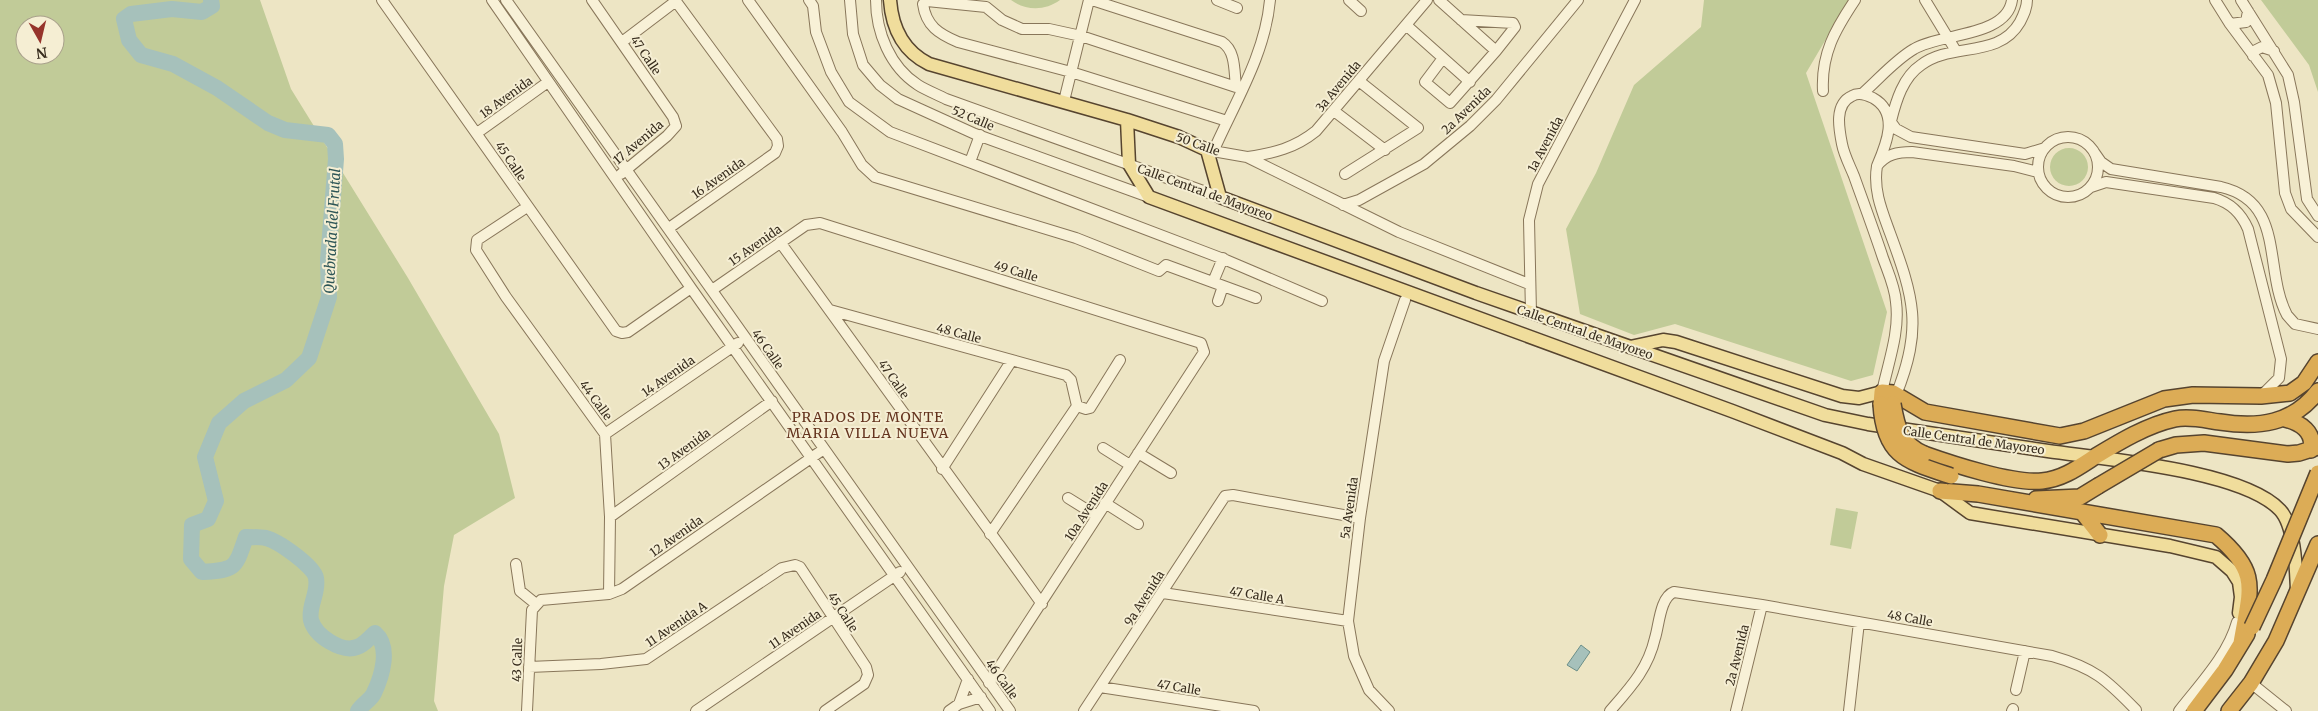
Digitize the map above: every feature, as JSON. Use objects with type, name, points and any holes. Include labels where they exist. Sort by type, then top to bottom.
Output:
[{"type":"highway","points":[[1888,399],[1925,412],[2060,436],[2084,431],[2164,399],[2193,395],[2279,396],[2300,388],[2318,362]]},
{"type":"highway","points":[[1888,399],[1901,437],[1909,446],[1924,454],[1964,467],[2034,482],[2058,478],[2153,427],[2177,419],[2257,425],[2285,419],[2301,409],[2318,391]]},
{"type":"highway","points":[[1888,399],[1884,429],[1894,448],[1911,461],[1951,476],[1978,494]]},
{"type":"highway","points":[[2020,502],[2045,497],[2080,497],[2158,450],[2176,445],[2196,444],[2276,454],[2299,453],[2315,449],[2308,431],[2297,422],[2285,419]]},
{"type":"highway","points":[[2194,711],[2225,670],[2242,643],[2245,624],[2274,580],[2318,473]]},
{"type":"highway","points":[[1940,491],[1978,494],[2216,535],[2237,554],[2246,568],[2242,643]]},
{"type":"highway","points":[[2082,512],[2100,535]]},
{"type":"highway","points":[[2229,711],[2251,683],[2276,641],[2318,544]]},
{"type":"main road","name":"50 Calle","points":[[890,0],[893,24],[899,38],[909,50],[923,61],[937,67],[1127,120],[1179,137],[1210,151]]},
{"type":"main road","points":[[1127,120],[1129,164],[1148,197]]},
{"type":"main road","points":[[1210,151],[1220,197]]},
{"type":"main road","name":"Calle Central de Mayoreo","points":[[1148,197],[1842,453],[1863,464],[1940,491],[1970,513],[2170,546],[2216,557],[2236,575],[2244,602],[2245,624]]},
{"type":"main road","name":"Calle Central de Mayoreo","points":[[1220,197],[1530,313],[1825,415],[1868,424],[2090,460],[2156,466],[2214,478],[2239,486],[2271,502],[2282,513],[2288,525],[2296,560],[2297,595]]},
{"type":"main road","points":[[1628,347],[1669,340],[1842,396],[1888,399]]},
{"type":"street","name":"45 Calle","points":[[382,0],[616,331],[628,332],[691,288]]},
{"type":"street","points":[[492,0],[691,288],[734,346],[990,711]]},
{"type":"street","name":"47 Calle","points":[[592,0],[673,117],[676,126]]},
{"type":"street","points":[[622,42],[676,0]]},
{"type":"street","name":"16 Avenida","points":[[669,228],[775,153],[778,146],[777,139],[676,0]]},
{"type":"street","points":[[748,0],[842,132],[862,165],[876,177],[1076,238],[1159,271],[1166,265],[1256,298]]},
{"type":"street","points":[[809,0],[813,6],[816,32],[831,72],[849,102],[890,132],[1223,258],[1322,301]]},
{"type":"street","name":"52 Calle","points":[[850,0],[856,48],[863,65],[880,86],[898,99],[980,136],[1148,197]]},
{"type":"street","name":"Calle Central de Mayoreo","points":[[876,0],[876,15],[881,37],[894,62],[916,84],[946,99],[1220,197]]},
{"type":"street","points":[[1064,101],[1091,0],[1222,42],[1229,46],[1239,88]]},
{"type":"street","points":[[1217,0],[1237,8]]},
{"type":"street","points":[[1210,151],[1227,122],[1239,88],[1256,62],[1267,26],[1270,0]]},
{"type":"street","points":[[1349,0],[1361,11]]},
{"type":"street","name":"3a Avenida","points":[[1247,157],[1271,154],[1293,146],[1312,134],[1334,111],[1427,0]]},
{"type":"street","points":[[1439,0],[1496,52]]},
{"type":"street","name":"2a Avenida","points":[[1343,205],[1359,200],[1424,164],[1470,126],[1496,100],[1578,0]]},
{"type":"street","name":"1a Avenida","points":[[1530,313],[1529,220],[1538,184],[1635,0]]},
{"type":"street","points":[[1823,91],[1825,54],[1841,22],[1855,0]]},
{"type":"street","points":[[1925,0],[1956,51]]},
{"type":"street","points":[[1862,94],[1914,49],[1948,36],[1976,32],[1993,25],[2005,14],[2012,0]]},
{"type":"street","points":[[1888,399],[1908,358],[1913,303],[1908,281],[1877,194],[1877,166],[1889,133],[1889,120],[1911,74],[1922,64],[1942,54],[1975,50],[2004,39],[2015,31],[2026,8],[2027,0]]},
{"type":"street","points":[[2215,0],[2230,24],[2268,75],[2274,93],[2288,201],[2301,221],[2318,237]]},
{"type":"street","points":[[2241,0],[2288,75],[2294,102],[2307,199],[2318,216]]},
{"type":"street","points":[[499,10],[508,1]]},
{"type":"street","name":"46 Calle","points":[[508,1],[1010,711]]},
{"type":"street","points":[[1227,122],[1071,72],[976,48],[941,35],[928,23],[923,4],[927,1],[986,7],[1002,20],[1022,29],[1049,30],[1081,36],[1239,88]]},
{"type":"street","points":[[2230,24],[2246,22],[2248,11]]},
{"type":"street","points":[[1443,58],[1426,79],[1426,84],[1450,104],[1496,52],[1514,27],[1513,23],[1461,20]]},
{"type":"street","points":[[1406,25],[1470,82]]},
{"type":"street","points":[[2253,56],[2254,52],[2262,47],[2274,52]]},
{"type":"street","points":[[1345,174],[1418,128],[1359,81]]},
{"type":"street","name":"18 Avenida","points":[[477,133],[548,82]]},
{"type":"street","points":[[1888,399],[1897,318],[1896,301],[1878,241],[1842,146],[1839,127],[1841,107],[1845,100],[1853,95],[1862,94],[1876,100],[1882,105],[1896,130],[1911,137],[2025,154],[2045,148],[2052,142],[2071,137],[2080,140],[2094,152],[2101,162],[2111,169],[2234,190],[2249,199],[2263,217],[2287,315],[2295,324],[2318,329]]},
{"type":"street","points":[[1334,111],[1385,150]]},
{"type":"street","name":"17 Avenida","points":[[616,178],[667,136],[676,126]]},
{"type":"street","points":[[970,162],[980,136]]},
{"type":"street","points":[[2045,148],[2038,164],[2038,172],[2041,181],[2055,194],[2074,197],[2091,187],[2106,182],[2214,198],[2238,212],[2248,229],[2281,360],[2279,378],[2261,396]]},
{"type":"street","name":"50 Calle","points":[[1210,151],[1247,157],[1399,232],[1529,284]]},
{"type":"street","points":[[1877,166],[1888,156],[1900,152],[1912,152],[2014,166],[2038,172]]},
{"type":"street","points":[[2091,187],[2098,170],[2094,152]]},
{"type":"street","name":"44 Calle","points":[[527,207],[478,240],[476,250],[506,297],[605,434],[610,517],[609,594]]},
{"type":"street","name":"15 Avenida","points":[[712,290],[780,242],[813,223]]},
{"type":"street","name":"49 Calle","points":[[813,223],[820,223],[1202,343],[1204,352]]},
{"type":"street","name":"47 Calle","points":[[780,242],[1042,604]]},
{"type":"street","points":[[1218,301],[1218,284],[1223,258]]},
{"type":"street","name":"5a Avenida","points":[[1389,711],[1369,690],[1354,656],[1348,621],[1360,518],[1384,361],[1406,300]]},
{"type":"street","name":"48 Calle","points":[[830,310],[1066,375],[1071,380],[1074,388],[1076,406]]},
{"type":"street","name":"14 Avenida","points":[[605,434],[745,338]]},
{"type":"street","name":"10a Avenida","points":[[989,683],[1204,352]]},
{"type":"street","points":[[942,468],[1012,360]]},
{"type":"street","points":[[990,534],[1076,406],[1086,410],[1090,408],[1120,360]]},
{"type":"street","name":"13 Avenida","points":[[610,517],[772,401]]},
{"type":"street","points":[[1103,448],[1130,465]]},
{"type":"street","name":"12 Avenida","points":[[534,607],[542,600],[609,594],[622,588],[824,449]]},
{"type":"street","points":[[1138,452],[1171,473]]},
{"type":"street","name":"9a Avenida","points":[[1084,711],[1163,593],[1222,498],[1233,494],[1360,518]]},
{"type":"street","points":[[1068,498],[1097,516]]},
{"type":"street","points":[[1105,503],[1138,524]]},
{"type":"street","points":[[516,564],[520,591],[534,607]]},
{"type":"street","name":"45 Calle","points":[[795,565],[800,568],[866,667],[868,675],[864,684],[825,711]]},
{"type":"street","name":"11 Avenida A","points":[[529,667],[609,664],[646,659],[782,568],[795,565]]},
{"type":"street","name":"11 Avenida","points":[[696,711],[907,567]]},
{"type":"street","name":"47 Calle A","points":[[1163,593],[1348,621]]},
{"type":"street","name":"48 Calle","points":[[1610,711],[1634,684],[1648,661],[1665,599],[1669,594],[1681,593],[1860,622],[2025,651],[2070,661],[2106,679],[2136,710]]},
{"type":"street","name":"2a Avenida","points":[[1736,711],[1762,605]]},
{"type":"street","name":"43 Calle","points":[[527,711],[534,607]]},
{"type":"street","points":[[1849,711],[1860,622]]},
{"type":"street","points":[[2179,711],[2245,624]]},
{"type":"street","points":[[2016,690],[2025,651]]},
{"type":"street","points":[[959,704],[968,679]]},
{"type":"street","points":[[2251,683],[2286,711]]},
{"type":"street","name":"47 Calle","points":[[1100,687],[1254,711]]},
{"type":"street","points":[[949,711],[959,704],[981,697]]},
{"type":"green space","points":[[0,0],[260,0],[291,89],[408,278],[499,434],[515,498],[454,535],[444,586],[434,701],[438,711],[0,711]]},
{"type":"green space","points":[[1011,0],[1060,0],[1042,8],[1029,8]]},
{"type":"green space","points":[[1704,0],[1849,0],[1806,73],[1887,312],[1873,375],[1851,381],[1675,324],[1634,335],[1580,314],[1566,229],[1596,173],[1634,85],[1701,27]]},
{"type":"green space","points":[[2261,0],[2318,0],[2318,92],[2309,65]]},
{"type":"green space","points":[[2069,148],[2083,153],[2088,167],[2083,181],[2069,186],[2055,181],[2050,167],[2055,153]]},
{"type":"green space","points":[[1836,508],[1858,512],[1851,549],[1830,545]]},
{"type":"water","points":[[1581,645],[1590,652],[1577,671],[1567,665]]},
{"type":"waterway","name":"Quebrada del Frutal","points":[[211,0],[212,6],[202,12],[172,9],[131,14],[124,19],[129,40],[141,55],[173,64],[217,88],[268,123],[285,130],[328,135],[335,144],[336,159],[328,260],[329,297],[309,358],[286,380],[244,401],[219,423],[205,457],[216,501],[208,519],[192,525],[191,559],[202,572],[228,568],[236,561],[246,537],[253,537],[272,540],[287,549],[309,567],[314,573],[317,584],[310,615],[318,632],[330,642],[344,648],[362,645],[375,633],[383,646],[384,662],[377,686],[373,695],[358,711]]},
{"type":"district","name":"PRADOS DE MONTE MARIA VILLA NUEVA","points":[[868,426]]}]
